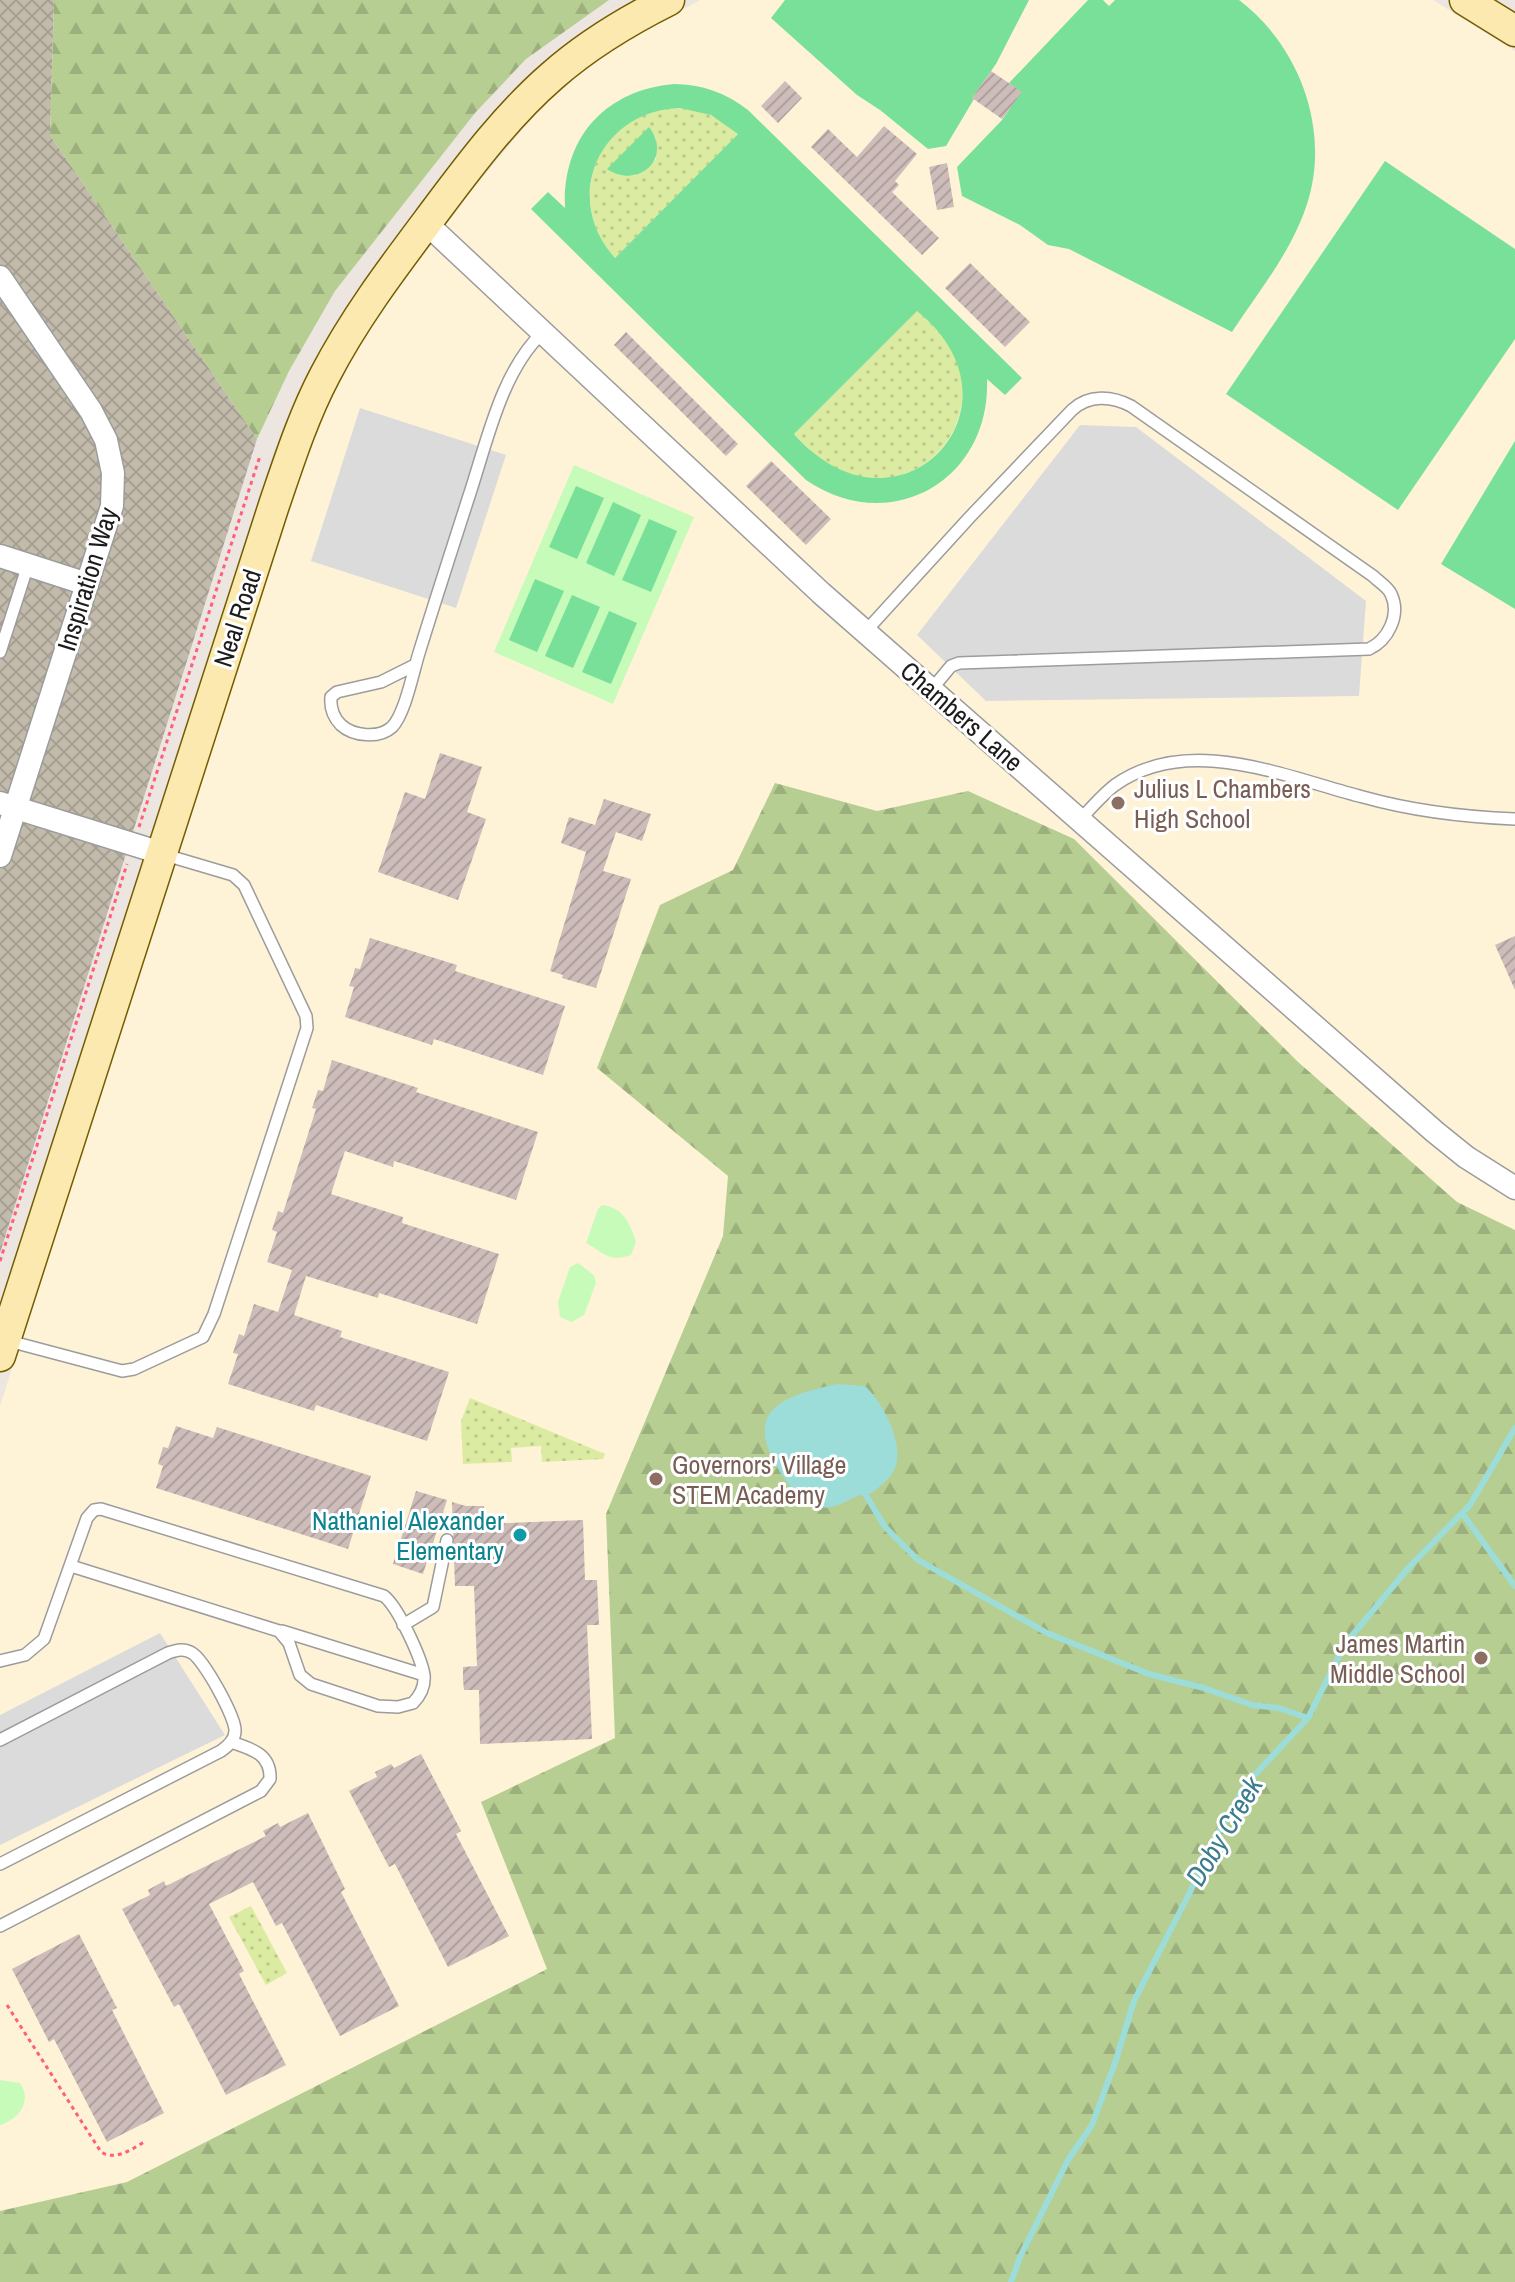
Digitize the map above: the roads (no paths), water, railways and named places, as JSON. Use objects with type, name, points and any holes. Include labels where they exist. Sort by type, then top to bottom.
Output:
[{"type":"street","name":"Neal Road","points":[[2,1348],[278,492],[306,415],[352,326],[426,223],[505,124],[552,76],[600,39],[669,0]]},
{"type":"street","points":[[1465,0],[1515,31]]},
{"type":"street","name":"Chambers Lane","points":[[426,223],[865,632],[1435,1132],[1466,1157],[1515,1188]]},
{"type":"street","name":"Inspiration Way","points":[[0,277],[91,411],[106,440],[113,473],[112,506],[8,805],[0,856]]},
{"type":"street","points":[[0,556],[87,584]]},
{"type":"street","points":[[8,805],[161,853]]},
{"type":"lane","points":[[415,665],[368,686],[337,692],[331,703],[334,716],[354,733],[367,735],[388,730],[398,718],[415,665],[486,443],[512,373],[525,351],[544,332]]},
{"type":"lane","points":[[865,632],[1072,410],[1080,403],[1093,399],[1116,399],[1131,406],[1373,576],[1393,598],[1394,613],[1389,630],[1381,642],[1369,649],[959,663],[951,666],[931,690]]},
{"type":"lane","points":[[0,652],[28,565]]},
{"type":"lane","points":[[1080,820],[1104,794],[1127,777],[1169,762],[1199,760],[1256,769],[1366,798],[1440,813],[1515,819]]},
{"type":"lane","points":[[2,1348],[122,1371],[134,1369],[203,1337],[214,1314],[307,1028],[306,1016],[244,885],[233,875],[161,853]]},
{"type":"lane","points":[[0,1661],[25,1655],[44,1639],[90,1513],[109,1509],[378,1593],[390,1600],[403,1625],[424,1675],[422,1690],[413,1703],[398,1707],[378,1706],[311,1684],[304,1679],[289,1643],[279,1631],[270,1627]]},
{"type":"lane","points":[[403,1625],[433,1607],[447,1540]]},
{"type":"lane","points":[[71,1566],[424,1675]]},
{"type":"lane","points":[[0,1740],[168,1653],[183,1649],[200,1659],[235,1724],[231,1742],[221,1751],[0,1864]]},
{"type":"lane","points":[[0,1926],[261,1791],[270,1779],[266,1760],[253,1749],[231,1742]]},
{"type":"water","points":[[836,1384],[865,1386],[872,1393],[890,1422],[897,1455],[892,1473],[872,1493],[826,1508],[809,1503],[789,1484],[772,1458],[765,1432],[771,1412],[786,1400]]},
{"type":"waterway","name":"Doby Creek","points":[[1011,2282],[1020,2257],[1068,2160],[1092,2125],[1134,2001],[1215,1838],[1247,1783],[1308,1718],[1345,1644],[1410,1566],[1470,1505],[1515,1428]]},
{"type":"waterway","points":[[861,1487],[885,1527],[918,1560],[1047,1633],[1149,1674],[1204,1688],[1252,1705],[1279,1708],[1308,1718]]},
{"type":"waterway","points":[[1462,1513],[1515,1586]]},
{"type":"place","name":"Julius L Chambers High School","points":[[1118,803]]},
{"type":"place","name":"Governors' Village STEM Academy","points":[[656,1479]]},
{"type":"place","name":"Nathaniel Alexander Elementary","points":[[520,1535]]},
{"type":"place","name":"James Martin Middle School","points":[[1481,1658]]}]
